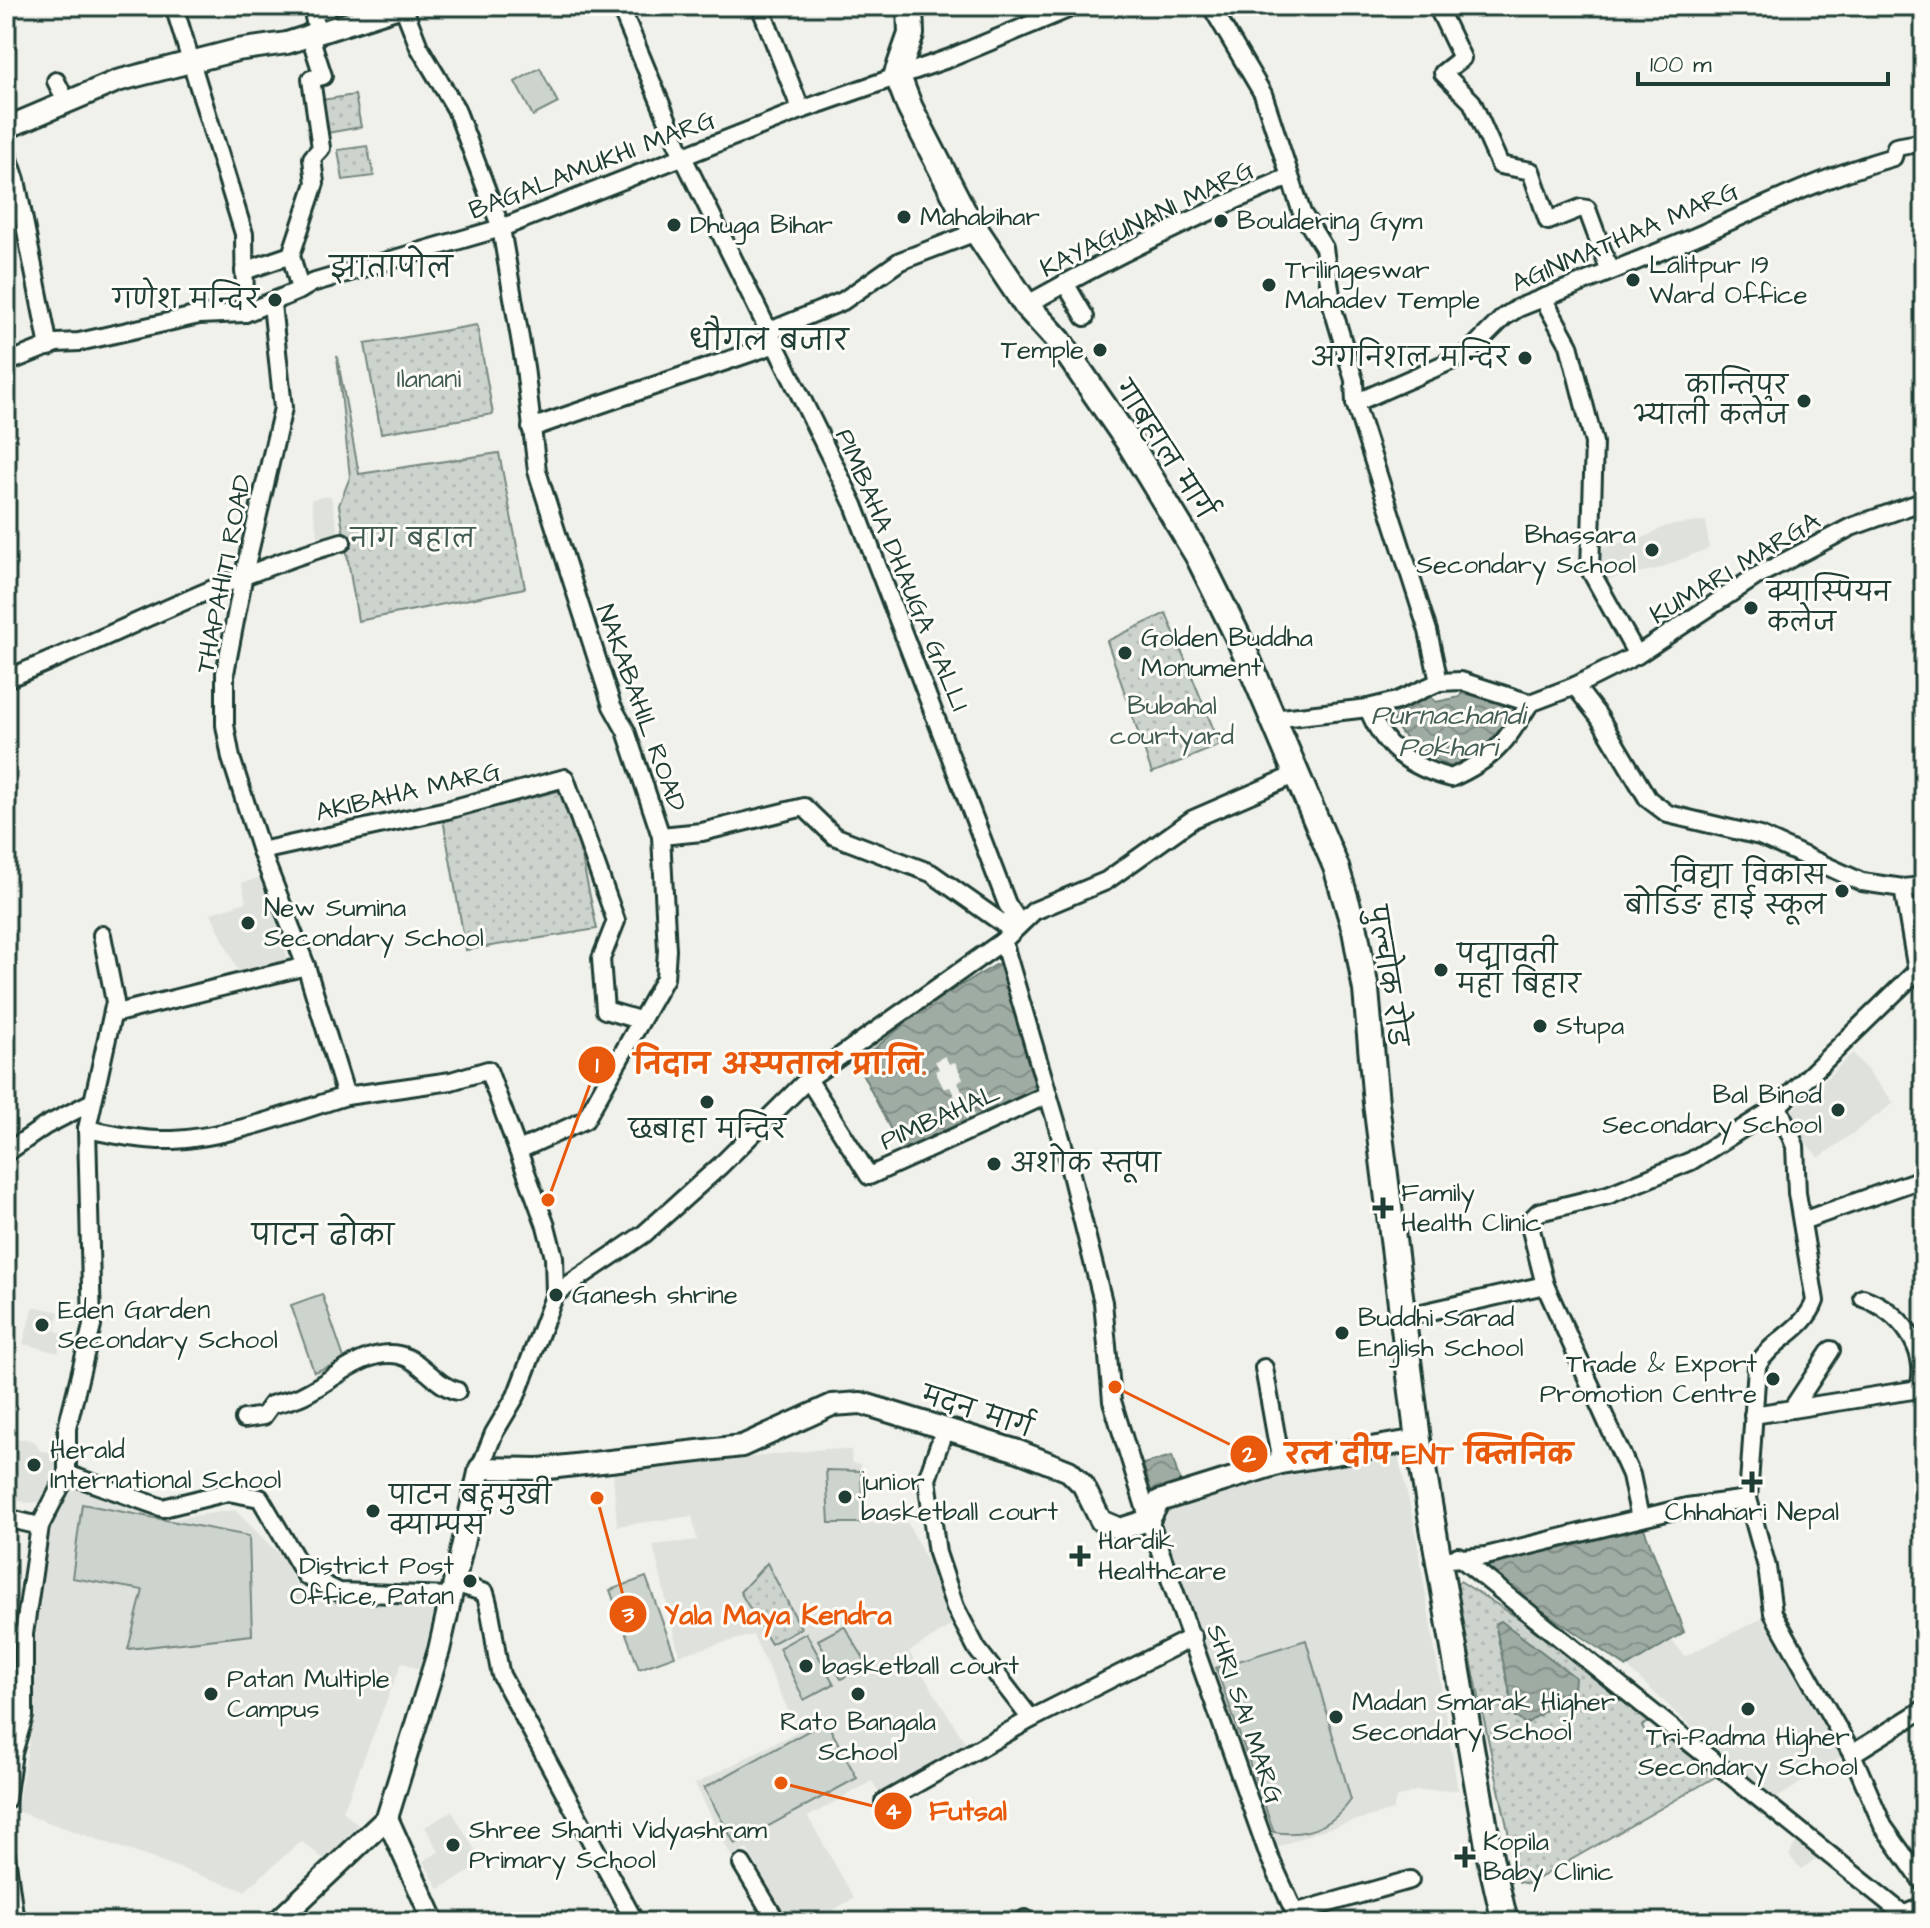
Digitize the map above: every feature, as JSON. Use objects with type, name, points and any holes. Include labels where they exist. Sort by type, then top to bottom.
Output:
[{"type":"main road","points":[[897,74],[911,34],[910,6]]},
{"type":"main road","name":"गाबहाल मार्ग","points":[[897,74],[910,108],[976,232],[1026,305],[1059,341],[1185,534],[1240,641],[1286,747]]},
{"type":"main road","name":"पुल्चोक रोड","points":[[1286,747],[1336,867],[1355,930],[1366,990],[1418,1440],[1447,1558],[1505,1922]]},
{"type":"street","points":[[6,363],[49,347],[199,315],[245,313],[244,234],[194,61],[174,6]]},
{"type":"street","points":[[6,128],[117,81],[194,61],[287,43],[313,32],[332,13],[402,6]]},
{"type":"street","name":"NAKABAHIL ROAD","points":[[402,6],[419,47],[456,109],[501,228],[525,367],[537,471],[612,706],[626,731],[661,836],[667,950],[665,978],[585,1120],[519,1150]]},
{"type":"street","name":"PIMBAHA DHAUGA GALLI","points":[[620,6],[683,157],[854,505],[1007,904],[1047,1095]]},
{"type":"street","points":[[760,6],[801,110]]},
{"type":"street","name":"BAGALAMUKHI MARG","points":[[245,313],[272,304],[312,283],[501,228],[801,110],[950,58],[1075,6]]},
{"type":"street","points":[[1211,6],[1263,94],[1302,213],[1324,248],[1333,309],[1354,380],[1355,403],[1428,631],[1439,682]]},
{"type":"street","points":[[1437,6],[1462,58],[1443,73],[1472,102],[1500,165],[1531,171],[1548,221],[1581,208],[1587,209],[1609,269]]},
{"type":"street","points":[[300,290],[291,255],[315,183],[312,158],[321,148],[311,79],[323,76],[313,32]]},
{"type":"street","points":[[56,81],[67,103]]},
{"type":"street","name":"AGINMATHAA MARG","points":[[1355,403],[1467,354],[1504,317],[1543,298],[1698,235],[1838,173],[1893,157],[1896,147],[1924,142]]},
{"type":"street","points":[[6,150],[16,180],[49,347]]},
{"type":"street","name":"KAYAGUNANI MARG","points":[[1026,305],[1216,207],[1289,177]]},
{"type":"street","points":[[531,428],[773,337],[843,301],[900,261],[976,232]]},
{"type":"street","points":[[244,271],[291,255]]},
{"type":"street","points":[[1065,283],[1085,317]]},
{"type":"street","points":[[1543,298],[1569,345],[1594,443],[1590,570],[1637,655]]},
{"type":"street","name":"THAPAHITI ROAD","points":[[272,304],[283,408],[244,574],[225,673],[225,725],[231,758],[261,851],[306,966],[346,1096]]},
{"type":"street","name":"KUMARI MARGA","points":[[1530,703],[1575,686],[1637,655],[1755,577],[1851,527],[1924,501]]},
{"type":"street","points":[[6,679],[88,646],[244,574],[342,542]]},
{"type":"street","points":[[1273,719],[1368,708],[1397,701],[1439,682],[1461,681],[1530,703],[1512,735],[1490,759],[1451,778],[1428,772],[1388,746],[1377,733],[1368,708]]},
{"type":"street","points":[[1575,686],[1599,717],[1648,799],[1668,814],[1760,836],[1862,882],[1903,888],[1924,886]]},
{"type":"street","points":[[555,1294],[644,1234],[720,1166],[808,1079],[1043,907],[1106,881],[1193,819],[1297,774]]},
{"type":"street","name":"AKIBAHA MARG","points":[[261,851],[447,810],[565,778],[616,921],[601,959],[605,1010],[639,1020]]},
{"type":"street","points":[[661,836],[702,832],[804,807],[834,836],[931,873],[1011,931]]},
{"type":"street","points":[[1640,1518],[1621,1451],[1545,1285],[1529,1222],[1532,1217],[1608,1195],[1691,1161],[1778,1106],[1903,989],[1917,971],[1903,888]]},
{"type":"street","points":[[6,1800],[24,1716],[24,1634],[40,1526],[67,1474],[67,1428],[92,1326],[87,1129],[90,1103],[115,1002],[102,935]]},
{"type":"street","points":[[113,1014],[306,966]]},
{"type":"street","points":[[87,1129],[140,1139],[175,1140],[256,1124],[346,1096],[451,1081],[488,1070],[519,1150],[554,1257],[555,1294],[516,1396],[494,1433],[480,1468],[439,1650],[387,1818],[277,1922]]},
{"type":"street","name":"PIMBAHAL","points":[[808,1079],[869,1176],[1047,1095]]},
{"type":"street","name":"SHRI SAI MARG","points":[[1047,1095],[1103,1302],[1112,1401],[1149,1520],[1269,1856],[1297,1918]]},
{"type":"street","points":[[6,1153],[45,1126],[90,1103]]},
{"type":"street","points":[[1778,1106],[1795,1146],[1802,1221],[1815,1301],[1810,1317],[1764,1355],[1757,1366],[1748,1499],[1767,1567],[1773,1613],[1852,1754],[1883,1826],[1924,1884]]},
{"type":"street","points":[[1802,1221],[1924,1178]]},
{"type":"street","points":[[1404,1317],[1545,1285]]},
{"type":"street","points":[[1753,1415],[1919,1389],[1923,1360],[1913,1336],[1884,1306],[1863,1298]]},
{"type":"street","points":[[1792,1409],[1831,1350]]},
{"type":"street","points":[[244,1419],[263,1416],[271,1405],[302,1396],[340,1371],[387,1355],[416,1362],[441,1385],[457,1391]]},
{"type":"street","points":[[1264,1368],[1281,1463]]},
{"type":"street","name":"मदन मार्ग","points":[[480,1468],[540,1469],[742,1446],[832,1405],[861,1403],[944,1431],[1018,1451],[1069,1471],[1083,1485],[1101,1521],[1113,1528],[1131,1528],[1149,1520]]},
{"type":"street","points":[[944,1431],[927,1479],[937,1553],[955,1607],[977,1649],[1031,1719]]},
{"type":"street","points":[[1149,1520],[1159,1501],[1281,1463],[1418,1440]]},
{"type":"street","points":[[67,1474],[163,1508],[228,1492],[260,1498],[306,1576],[339,1592],[452,1590],[485,1593],[492,1614],[494,1648],[501,1675],[635,1922]]},
{"type":"street","points":[[1447,1558],[1486,1556],[1640,1518],[1748,1499]]},
{"type":"street","points":[[6,1518],[40,1526]]},
{"type":"street","points":[[1447,1558],[1911,1917]]},
{"type":"street","points":[[884,1802],[1031,1719],[1193,1637]]},
{"type":"street","points":[[1852,1754],[1924,1709]]},
{"type":"street","points":[[6,1713],[24,1716]]},
{"type":"street","points":[[387,1818],[434,1922]]},
{"type":"street","points":[[6,1855],[15,1922]]},
{"type":"street","points":[[742,1864],[777,1922]]},
{"type":"street","points":[[1297,1918],[1410,1880]]},
{"type":"shaded area","points":[[331,496],[340,543],[320,546],[311,499]]},
{"type":"shaded area","name":"Bhassara Secondary School","points":[[1706,521],[1709,548],[1658,569],[1597,581],[1594,552],[1621,542],[1641,539],[1666,526]]},
{"type":"shaded area","name":"New Sumina Secondary School","points":[[265,876],[284,934],[288,969],[241,978],[211,913],[246,902],[242,883]]},
{"type":"shaded area","name":"Bal Binod Secondary School","points":[[1853,1053],[1894,1103],[1819,1158],[1784,1118]]},
{"type":"shaded area","name":"Eden Garden Secondary School","points":[[33,1306],[59,1312],[55,1331],[63,1334],[58,1353],[23,1344]]},
{"type":"shaded area","name":"Herald International School","points":[[6,1439],[35,1442],[40,1451],[65,1452],[51,1501],[28,1503],[6,1498]]},
{"type":"shaded area","name":"Madan Smarak Higher Secondary School","points":[[1396,1447],[1414,1523],[1458,1790],[1416,1791],[1396,1798],[1393,1810],[1316,1832],[1273,1849],[1158,1525],[1167,1498]]},
{"type":"shaded area","name":"Rato Bangala School","points":[[824,1449],[851,1450],[852,1463],[861,1464],[863,1523],[908,1523],[957,1622],[909,1652],[968,1747],[882,1797],[872,1781],[808,1817],[854,1898],[813,1922],[790,1922],[747,1849],[731,1856],[695,1784],[798,1731],[753,1635],[679,1655],[653,1545],[697,1540],[692,1516],[617,1526],[613,1473]]},
{"type":"shaded area","name":"Patan Multiple Campus","points":[[73,1485],[170,1519],[235,1510],[282,1557],[297,1586],[331,1601],[435,1606],[420,1670],[402,1662],[343,1811],[358,1825],[327,1862],[301,1841],[245,1891],[16,1811],[34,1717],[32,1640],[42,1543],[56,1499]]},
{"type":"shaded area","name":"Tri-Padma Higher Secondary School","points":[[1767,1616],[1849,1752],[1771,1802],[1627,1667],[1671,1639],[1685,1656]]},
{"type":"shaded area","points":[[6,1649],[24,1650],[19,1711],[6,1708]]},
{"type":"shaded area","name":"Shree Shanti Vidyashram Primary School","points":[[452,1811],[483,1864],[439,1889],[423,1861],[439,1852],[425,1827]]},
{"type":"shaded area","points":[[1800,1833],[1826,1852],[1801,1869],[1789,1856]]},
{"type":"green space","points":[[540,68],[558,103],[533,116],[515,82]]},
{"type":"green space","points":[[355,95],[361,127],[327,133],[321,100]]},
{"type":"green space","points":[[367,146],[374,176],[343,180],[338,150]]},
{"type":"green space","name":"Ilanani","points":[[477,325],[493,414],[381,433],[365,344]]},
{"type":"green space","name":"नाग बहाल","points":[[337,356],[359,474],[499,453],[525,588],[358,621],[339,505],[350,477]]},
{"type":"green space","name":"Bubahal courtyard","points":[[1166,613],[1220,745],[1152,773],[1107,641]]},
{"type":"green space","points":[[567,789],[597,929],[466,950],[443,819]]},
{"type":"green space","points":[[322,1294],[345,1361],[314,1372],[291,1305]]},
{"type":"green space","name":"junior basketball court","points":[[826,1470],[861,1471],[863,1523],[829,1523]]},
{"type":"green space","points":[[82,1504],[249,1536],[252,1635],[128,1649],[143,1590],[72,1578]]},
{"type":"green space","points":[[767,1563],[801,1628],[771,1644],[740,1592]]},
{"type":"green space","points":[[646,1577],[675,1656],[639,1669],[610,1590]]},
{"type":"green space","points":[[1460,1581],[1526,1623],[1651,1721],[1642,1726],[1655,1748],[1670,1740],[1717,1776],[1529,1884],[1519,1882],[1455,1586]]},
{"type":"green space","name":"basketball court","points":[[844,1626],[868,1665],[841,1679],[818,1640]]},
{"type":"green space","name":"basketball court","points":[[806,1633],[834,1684],[804,1700],[779,1648]]},
{"type":"green space","points":[[1306,1640],[1351,1800],[1335,1817],[1317,1828],[1297,1833],[1274,1832],[1216,1668]]},
{"type":"green space","points":[[826,1721],[857,1778],[735,1844],[704,1788]]},
{"type":"water","name":"Purnachandi Pokhari","points":[[1464,685],[1505,695],[1502,738],[1451,767],[1411,743],[1397,727],[1388,705],[1424,690],[1436,702],[1460,697]]},
{"type":"water","points":[[1006,959],[1043,1090],[905,1158],[857,1063],[929,1004]]},
{"type":"water","points":[[1172,1456],[1181,1485],[1152,1494],[1143,1464]]},
{"type":"water","points":[[1640,1518],[1684,1632],[1627,1667],[1489,1575],[1486,1556]]},
{"type":"water","points":[[1501,1621],[1575,1677],[1574,1690],[1526,1724],[1515,1717],[1495,1624]]},
{"type":"pier","points":[[945,1056],[949,1064],[955,1062],[963,1079],[958,1083],[977,1121],[969,1125],[950,1087],[944,1089],[935,1071],[939,1069],[935,1061]]},
{"type":"place","name":"Mahabihar","points":[[904,217]]},
{"type":"place","name":"Bouldering Gym","points":[[1221,221]]},
{"type":"place","name":"Dhuga Bihar","points":[[674,225]]},
{"type":"place","name":"Lalitpur 19 Ward Office","points":[[1633,280]]},
{"type":"place","name":"Trilingeswar Mahadev Temple","points":[[1269,285]]},
{"type":"place","name":"गणेश मन्दिर","points":[[275,300]]},
{"type":"place","name":"Temple","points":[[1100,350]]},
{"type":"place","name":"अगनिशल मन्दिर","points":[[1525,358]]},
{"type":"place","name":"कान्तिपुर भ्याली कलेज","points":[[1804,401]]},
{"type":"place","name":"Bhassara Secondary School","points":[[1652,550]]},
{"type":"place","name":"क्यास्पियन कलेज","points":[[1751,608]]},
{"type":"place","name":"Golden Buddha Monument","points":[[1125,653]]},
{"type":"place","name":"विद्या विकास बोर्डिङ हाई स्कूल","points":[[1842,891]]},
{"type":"place","name":"New Sumina Secondary School","points":[[248,923]]},
{"type":"place","name":"पद्मावती महा बिहार","points":[[1441,970]]},
{"type":"place","name":"Stupa","points":[[1540,1026]]},
{"type":"place","name":"छबाहा मन्दिर","points":[[707,1102]]},
{"type":"place","name":"Bal Binod Secondary School","points":[[1838,1110]]},
{"type":"place","name":"अशोक स्तूपा","points":[[994,1164]]},
{"type":"place","name":"निदान अस्पताल प्रा.लि.","points":[[548,1200]]},
{"type":"place","name":"Family Health Clinic","points":[[1383,1208]]},
{"type":"place","name":"Ganesh shrine","points":[[556,1295]]},
{"type":"place","name":"Eden Garden Secondary School","points":[[42,1325]]},
{"type":"place","name":"Buddhi Sarad English School","points":[[1342,1333]]},
{"type":"place","name":"Trade & Export Promotion Centre","points":[[1773,1379]]},
{"type":"place","name":"रत्न दीप ENT क्लिनिक","points":[[1115,1387]]},
{"type":"place","name":"Herald International School","points":[[34,1465]]},
{"type":"place","name":"Chhahari Nepal","points":[[1752,1482]]},
{"type":"place","name":"junior basketball court","points":[[845,1497]]},
{"type":"place","name":"Yala Maya Kendra","points":[[597,1498]]},
{"type":"place","name":"पाटन बहुमुखी क्याम्पस","points":[[373,1511]]},
{"type":"place","name":"Hardik Healthcare","points":[[1080,1556]]},
{"type":"place","name":"District Post Office, Patan","points":[[470,1581]]},
{"type":"place","name":"basketball court","points":[[806,1666]]},
{"type":"place","name":"Patan Multiple Campus","points":[[211,1694]]},
{"type":"place","name":"Rato Bangala School","points":[[858,1694]]},
{"type":"place","name":"Tri-Padma Higher Secondary School","points":[[1748,1709]]},
{"type":"place","name":"Madan Smarak Higher Secondary School","points":[[1336,1717]]},
{"type":"place","name":"Futsal","points":[[781,1783]]},
{"type":"place","name":"Shree Shanti Vidyashram Primary School","points":[[453,1845]]},
{"type":"place","name":"Kopila Baby Clinic","points":[[1465,1857]]},
{"type":"district","name":"झातापोल","points":[[391,268]]},
{"type":"district","name":"धौगल बजार","points":[[769,341]]},
{"type":"district","name":"पाटन ढोका","points":[[323,1236]]}]
